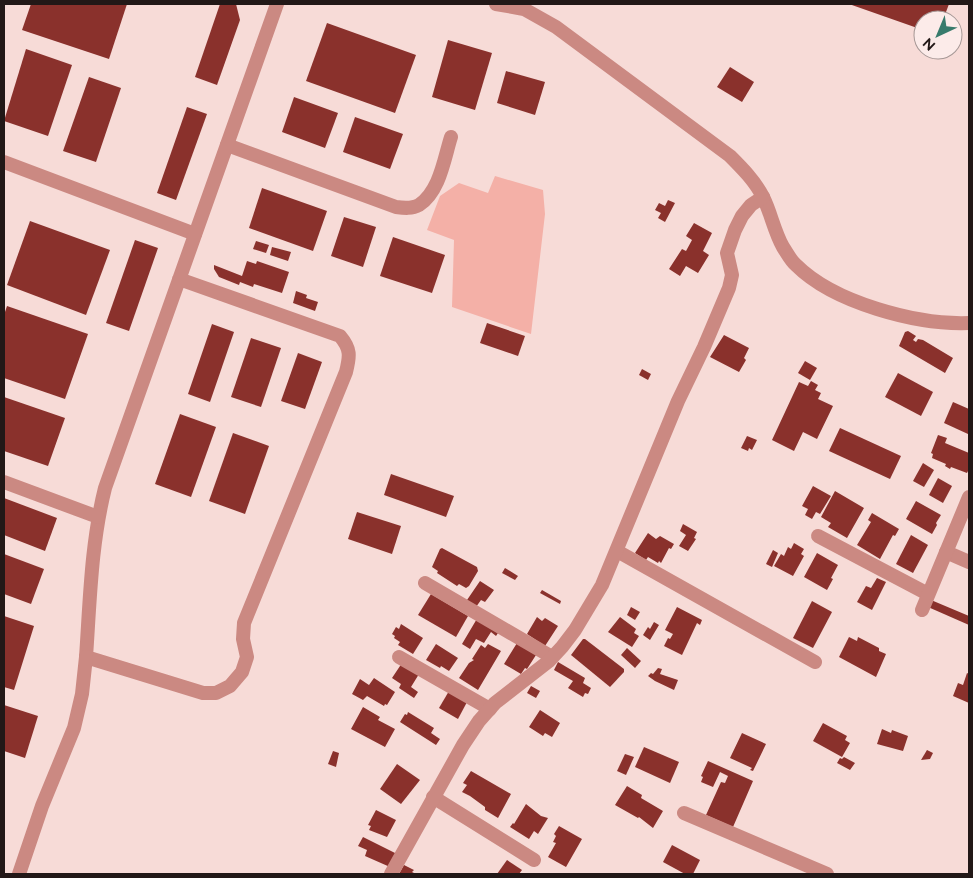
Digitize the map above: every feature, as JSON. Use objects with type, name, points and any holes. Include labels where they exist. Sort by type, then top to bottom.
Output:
[{"type":"street","points":[[19,874],[42,806],[74,728],[82,694],[93,554],[98,517],[105,488],[277,4]]},
{"type":"street","points":[[496,4],[524,9],[556,27],[730,156],[747,172],[763,196],[782,245],[795,264],[808,275],[861,304],[918,319],[957,324],[969,323]]},
{"type":"street","points":[[227,145],[396,207],[408,208],[419,205],[436,185],[451,137]]},
{"type":"street","points":[[4,162],[195,234]]},
{"type":"street","points":[[391,874],[463,745],[490,709],[552,657],[575,630],[602,585],[678,401],[729,288],[732,275],[727,253],[735,230],[742,216],[751,205],[763,196]]},
{"type":"street","points":[[86,657],[203,693],[216,693],[230,686],[242,672],[247,656],[243,638],[244,623],[346,372],[349,359],[348,345],[340,336],[179,279]]},
{"type":"street","points":[[4,482],[98,517]]},
{"type":"street","points":[[922,610],[969,497]]},
{"type":"street","points":[[818,536],[928,594]]},
{"type":"street","points":[[617,551],[815,662]]},
{"type":"street","points":[[946,552],[969,562]]},
{"type":"street","points":[[425,583],[552,657]]},
{"type":"street","points":[[398,657],[490,709]]},
{"type":"street","points":[[433,797],[534,860]]},
{"type":"street","points":[[684,813],[827,874]]},
{"type":"shaded area","points":[[495,176],[543,190],[545,214],[531,334],[452,307],[454,240],[427,230],[440,196],[459,183],[488,193]]},
{"type":"building","points":[[31,4],[127,4],[109,59],[22,30]]},
{"type":"building","points":[[220,4],[236,4],[240,20],[217,85],[195,77]]},
{"type":"building","points":[[849,4],[949,4],[947,10],[913,10],[913,26]]},
{"type":"building","points":[[327,23],[416,55],[395,113],[306,81]]},
{"type":"building","points":[[448,40],[492,53],[475,110],[432,97]]},
{"type":"building","points":[[26,49],[72,65],[48,136],[4,121]]},
{"type":"building","points":[[730,67],[754,82],[742,102],[717,87]]},
{"type":"building","points":[[506,71],[545,82],[535,115],[497,103]]},
{"type":"building","points":[[89,77],[121,88],[96,162],[63,151]]},
{"type":"building","points":[[294,97],[338,113],[325,148],[282,132]]},
{"type":"building","points":[[187,107],[207,114],[176,200],[157,193]]},
{"type":"building","points":[[355,117],[403,134],[390,169],[343,152]]},
{"type":"building","points":[[262,188],[327,211],[313,251],[249,228]]},
{"type":"building","points":[[668,200],[675,203],[665,222],[658,218],[661,213],[655,210],[659,203],[665,206]]},
{"type":"building","points":[[344,217],[376,227],[363,267],[331,256]]},
{"type":"building","points":[[30,221],[110,250],[86,315],[7,285]]},
{"type":"building","points":[[694,223],[712,233],[703,251],[709,255],[698,273],[686,266],[680,276],[669,269],[682,249],[686,251],[692,240],[686,236]]},
{"type":"building","points":[[393,237],[445,255],[432,293],[380,276]]},
{"type":"building","points":[[135,240],[158,248],[129,331],[106,323]]},
{"type":"building","points":[[256,241],[269,245],[266,253],[253,249]]},
{"type":"building","points":[[272,247],[291,252],[288,261],[270,255]]},
{"type":"building","points":[[247,261],[256,264],[257,261],[289,272],[282,293],[254,284],[253,287],[240,282],[239,285],[219,277],[214,269],[214,265],[242,276]]},
{"type":"building","points":[[296,291],[307,295],[306,298],[318,302],[315,311],[293,303]]},
{"type":"building","points":[[7,306],[88,334],[65,399],[4,378],[4,315]]},
{"type":"building","points":[[487,323],[525,336],[518,356],[480,343]]},
{"type":"building","points":[[212,324],[234,332],[210,402],[188,394]]},
{"type":"building","points":[[908,331],[916,336],[913,340],[916,342],[918,339],[923,340],[953,358],[945,373],[899,346],[905,332]]},
{"type":"building","points":[[724,335],[749,348],[744,358],[746,360],[739,372],[710,357]]},
{"type":"building","points":[[251,338],[281,348],[261,407],[231,397]]},
{"type":"building","points":[[298,353],[322,362],[305,409],[281,401]]},
{"type":"building","points":[[805,361],[817,368],[810,380],[798,373]]},
{"type":"building","points":[[642,369],[651,374],[648,380],[639,375]]},
{"type":"building","points":[[898,373],[933,392],[921,416],[885,397]]},
{"type":"building","points":[[811,381],[818,385],[815,390],[821,393],[818,399],[833,406],[817,439],[803,432],[794,451],[772,440],[799,382],[808,386]]},
{"type":"building","points":[[4,397],[65,418],[48,466],[4,451]]},
{"type":"building","points":[[953,402],[969,409],[968,434],[944,423]]},
{"type":"building","points":[[180,414],[216,427],[191,497],[155,484]]},
{"type":"building","points":[[840,428],[901,456],[890,479],[829,451]]},
{"type":"building","points":[[233,433],[269,446],[245,514],[209,501]]},
{"type":"building","points":[[938,435],[947,438],[945,443],[969,453],[969,469],[967,473],[951,467],[950,469],[945,466],[946,464],[932,458],[933,454],[931,453]]},
{"type":"building","points":[[747,436],[757,440],[752,450],[749,448],[748,451],[741,448]]},
{"type":"building","points":[[923,463],[934,470],[924,487],[913,481]]},
{"type":"building","points":[[391,474],[454,496],[446,517],[384,495]]},
{"type":"building","points":[[938,478],[952,486],[943,503],[929,495]]},
{"type":"building","points":[[813,486],[831,496],[820,514],[816,512],[812,519],[805,515],[808,509],[802,506]]},
{"type":"building","points":[[835,491],[864,508],[847,538],[828,527],[831,523],[821,517]]},
{"type":"building","points":[[4,498],[57,518],[45,551],[4,535]]},
{"type":"building","points":[[916,501],[941,515],[932,534],[906,519]]},
{"type":"building","points":[[357,512],[401,526],[392,554],[348,539]]},
{"type":"building","points":[[872,513],[899,529],[895,536],[893,535],[880,559],[857,545],[871,522],[868,520]]},
{"type":"building","points":[[683,524],[697,532],[694,538],[696,539],[688,551],[679,546],[686,535],[680,531]]},
{"type":"building","points":[[648,533],[656,539],[660,536],[674,544],[671,549],[669,548],[661,563],[648,557],[646,560],[635,553]]},
{"type":"building","points":[[911,535],[928,545],[913,573],[896,564]]},
{"type":"building","points":[[794,543],[804,549],[801,554],[804,556],[793,576],[774,566],[781,554],[784,556],[788,547],[791,549]]},
{"type":"building","points":[[442,548],[477,567],[478,571],[466,588],[459,584],[457,586],[437,573],[438,571],[432,567]]},
{"type":"building","points":[[773,550],[778,553],[772,567],[766,564]]},
{"type":"building","points":[[817,553],[838,565],[827,590],[804,577]]},
{"type":"building","points":[[4,554],[44,569],[31,604],[4,594]]},
{"type":"building","points":[[505,568],[518,576],[515,580],[502,573]]},
{"type":"building","points":[[877,578],[886,582],[872,610],[857,602],[866,586],[871,588]]},
{"type":"building","points":[[480,581],[494,590],[485,602],[481,600],[476,607],[467,600]]},
{"type":"building","points":[[542,590],[561,601],[560,604],[540,593]]},
{"type":"building","points":[[431,594],[468,616],[456,637],[418,615]]},
{"type":"building","points":[[931,600],[969,616],[969,625],[928,607]]},
{"type":"building","points":[[812,601],[832,612],[813,648],[793,638]]},
{"type":"building","points":[[631,607],[640,612],[635,620],[627,615]]},
{"type":"building","points":[[677,607],[702,620],[700,625],[697,623],[682,655],[664,646],[668,638],[670,639],[673,634],[665,630]]},
{"type":"building","points":[[4,616],[34,626],[14,690],[4,687]]},
{"type":"building","points":[[478,617],[500,630],[496,636],[491,632],[484,643],[476,639],[470,649],[462,644]]},
{"type":"building","points":[[537,617],[542,621],[545,618],[558,626],[545,646],[527,634]]},
{"type":"building","points":[[620,617],[636,629],[634,633],[639,636],[632,647],[608,632]]},
{"type":"building","points":[[654,622],[659,625],[650,640],[643,635]]},
{"type":"building","points":[[401,624],[423,638],[413,654],[398,645],[400,642],[392,634],[396,627],[399,629]]},
{"type":"building","points":[[849,637],[857,641],[858,637],[886,654],[876,677],[839,657]]},
{"type":"building","points":[[583,639],[624,669],[624,672],[610,687],[571,655]]},
{"type":"building","points":[[517,643],[536,655],[527,669],[525,668],[521,674],[504,664]]},
{"type":"building","points":[[436,644],[458,658],[449,671],[426,660]]},
{"type":"building","points":[[488,644],[501,651],[478,690],[459,678],[469,663],[474,660],[472,659],[481,645],[485,648]]},
{"type":"building","points":[[627,648],[641,661],[635,668],[621,655]]},
{"type":"building","points":[[558,662],[585,678],[583,683],[591,688],[588,694],[585,693],[583,697],[568,688],[573,681],[554,670]]},
{"type":"building","points":[[402,663],[419,674],[411,687],[418,692],[414,698],[399,688],[401,684],[392,678]]},
{"type":"building","points":[[658,668],[662,669],[660,674],[678,680],[674,690],[648,676],[651,673],[653,674]]},
{"type":"building","points":[[967,673],[969,674],[969,703],[953,696],[958,683],[963,685]]},
{"type":"building","points":[[374,678],[395,692],[387,705],[385,704],[384,706],[367,696],[363,700],[352,694],[360,679],[369,685]]},
{"type":"building","points":[[531,686],[540,691],[536,698],[527,693]]},
{"type":"building","points":[[449,691],[467,702],[458,719],[439,708]]},
{"type":"building","points":[[4,705],[38,716],[25,758],[4,751]]},
{"type":"building","points":[[363,707],[380,717],[378,720],[395,729],[385,747],[351,729]]},
{"type":"building","points":[[540,710],[560,723],[552,737],[545,733],[543,736],[529,727]]},
{"type":"building","points":[[408,712],[434,728],[431,733],[440,739],[436,745],[400,722]]},
{"type":"building","points":[[823,723],[847,736],[845,740],[850,743],[842,757],[813,741]]},
{"type":"building","points":[[882,729],[891,733],[892,730],[908,736],[903,751],[877,744]]},
{"type":"building","points":[[742,733],[766,744],[753,771],[750,770],[752,768],[730,758]]},
{"type":"building","points":[[644,747],[679,762],[670,783],[635,767]]},
{"type":"building","points":[[927,750],[933,753],[930,759],[921,760]]},
{"type":"building","points":[[333,751],[339,753],[336,767],[328,764]]},
{"type":"building","points":[[625,754],[634,757],[626,775],[617,771]]},
{"type":"building","points":[[844,757],[855,763],[850,770],[837,763],[840,758]]},
{"type":"building","points":[[708,761],[753,781],[733,827],[706,815],[721,782],[725,783],[728,776],[720,772],[713,787],[701,782],[703,777],[701,776]]},
{"type":"building","points":[[397,764],[420,780],[401,804],[380,789]]},
{"type":"building","points":[[471,771],[511,794],[498,818],[462,792],[467,785],[463,783]]},
{"type":"building","points":[[627,786],[642,795],[641,798],[663,811],[653,828],[639,817],[615,805]]},
{"type":"building","points":[[526,804],[541,816],[548,818],[538,834],[534,831],[529,839],[510,827],[514,824]]},
{"type":"building","points":[[376,810],[396,820],[387,837],[369,830],[371,826],[368,825]]},
{"type":"building","points":[[559,826],[582,839],[566,867],[548,857],[556,843],[553,842],[556,836],[554,834]]},
{"type":"building","points":[[363,837],[397,854],[390,867],[365,856],[367,850],[358,846]]},
{"type":"building","points":[[672,845],[700,860],[693,874],[685,874],[663,862]]},
{"type":"building","points":[[507,860],[522,870],[519,874],[497,874]]},
{"type":"building","points":[[404,865],[414,870],[412,872],[416,874],[399,874]]}]
